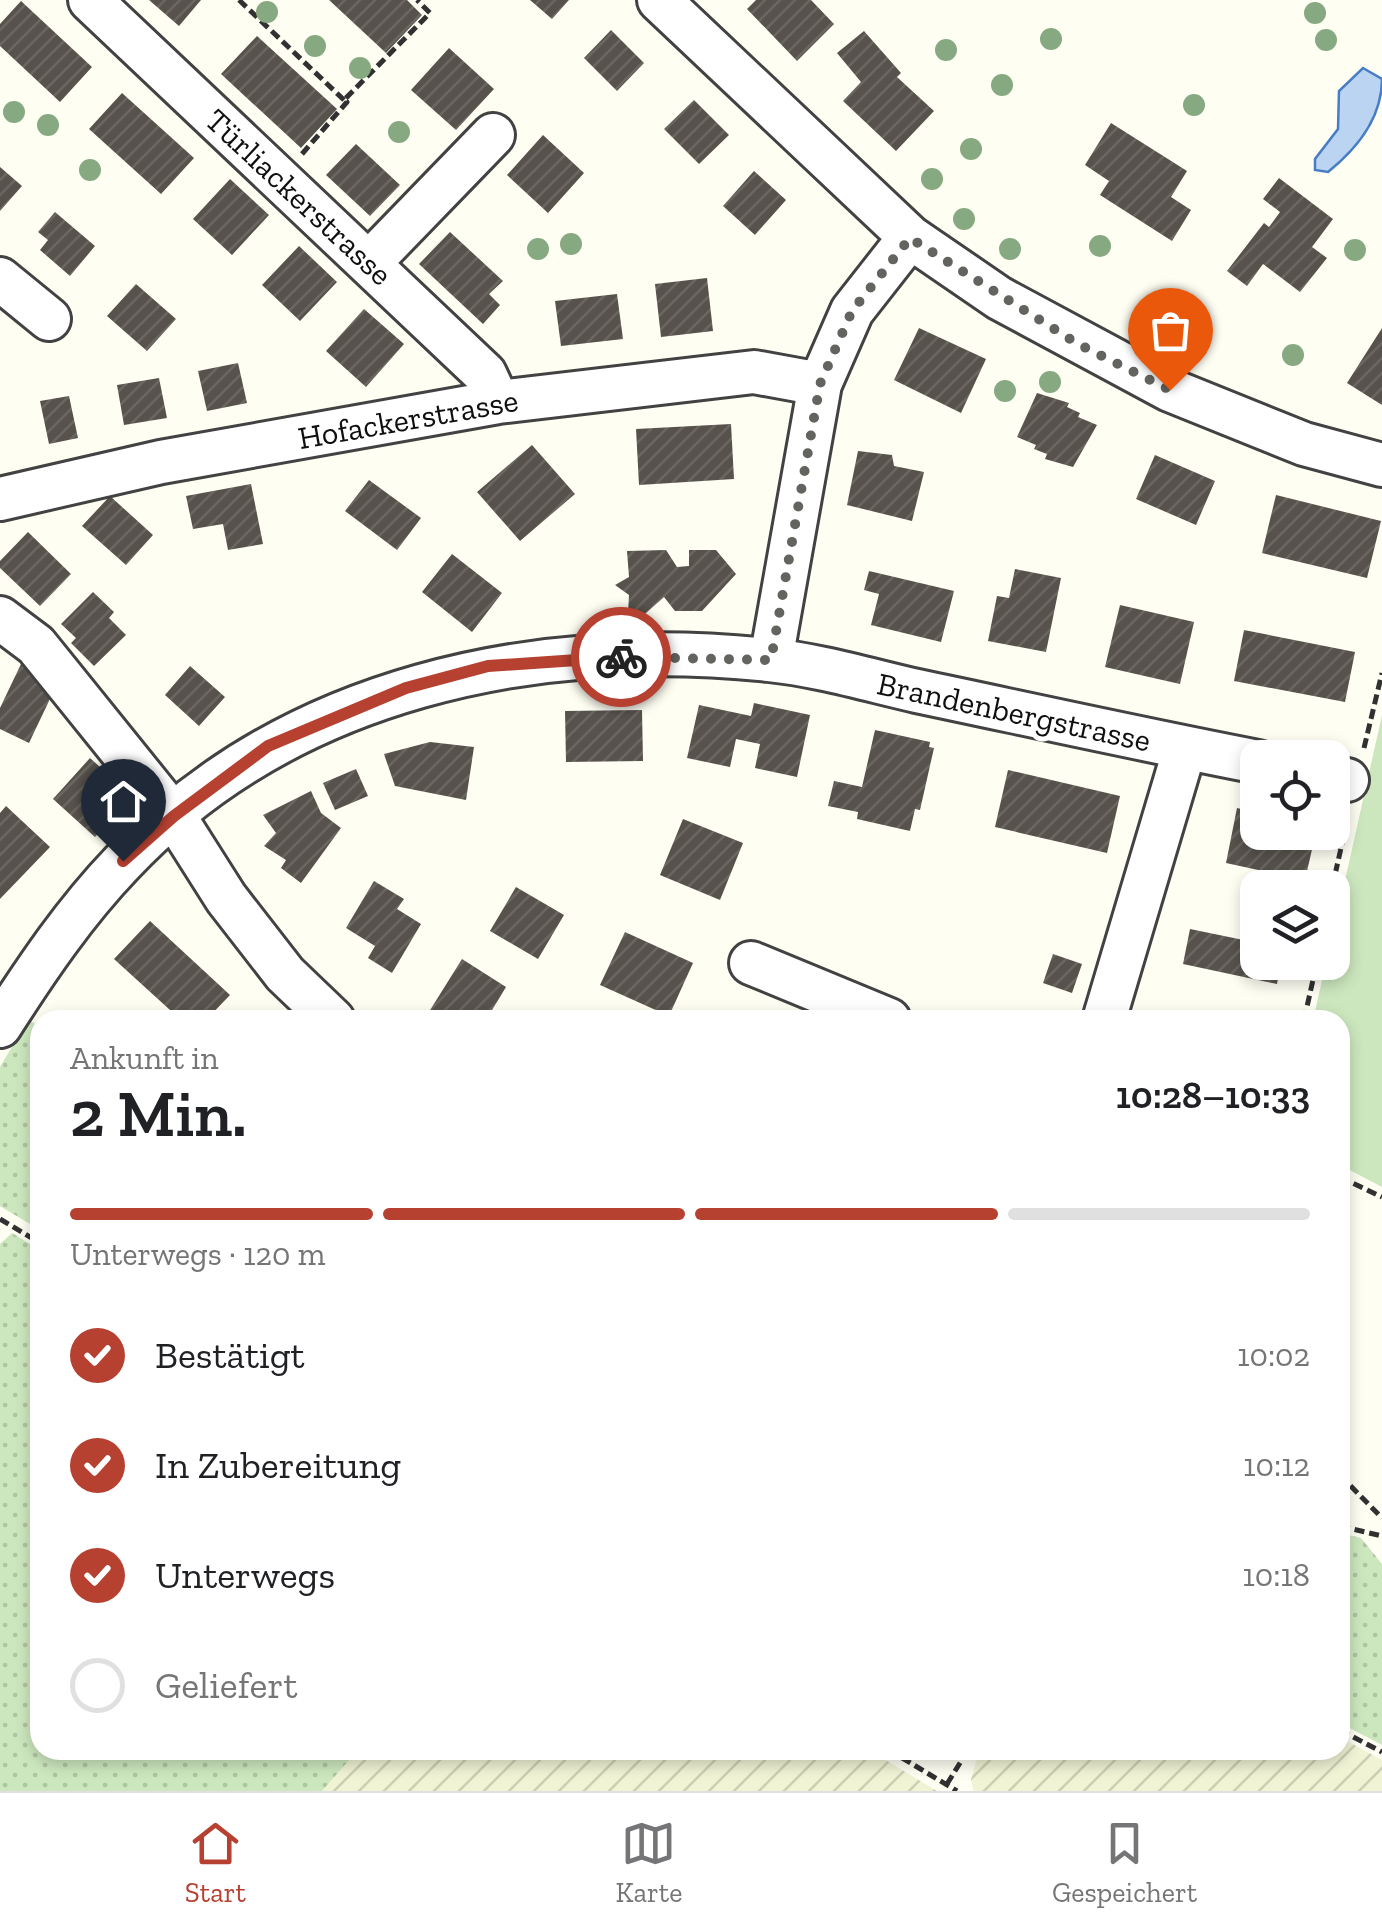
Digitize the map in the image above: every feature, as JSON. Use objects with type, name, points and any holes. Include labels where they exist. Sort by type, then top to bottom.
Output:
[{"type":"street","name":"Türliackerstrasse","points":[[90,0],[484,374],[498,402]]},
{"type":"street","points":[[660,0],[910,238],[1078,344],[1170,390],[1304,444],[1382,465]]},
{"type":"street","points":[[369,263],[493,136]]},
{"type":"street","points":[[771,660],[820,384],[852,311],[910,238]]},
{"type":"street","points":[[0,279],[49,319]]},
{"type":"street","name":"Hofackerstrasse","points":[[0,499],[161,462],[498,402],[754,372],[820,384]]},
{"type":"street","points":[[0,618],[36,645],[174,816],[226,898],[286,974],[323,1010]]},
{"type":"street","name":"Brandenbergstrasse","points":[[0,1026],[54,942],[123,861],[174,816],[268,746],[422,684],[488,666],[574,657],[771,660],[1240,759]]},
{"type":"street","points":[[1107,1010],[1184,748]]},
{"type":"street","points":[[750,963],[865,1010]]},
{"type":"path","points":[[239,0],[347,102],[280,178]]},
{"type":"path","points":[[344,100],[430,13],[416,0]]},
{"type":"path","points":[[1350,774],[1382,673]]},
{"type":"path","points":[[1306,1010],[1312,980]]},
{"type":"path","points":[[1350,1181],[1382,1196]]},
{"type":"path","points":[[0,1219],[30,1237]]},
{"type":"path","points":[[0,1235],[8,1224]]},
{"type":"path","points":[[1350,1484],[1382,1518]]},
{"type":"path","points":[[1350,1528],[1382,1536]]},
{"type":"path","points":[[1350,1735],[1382,1752]]},
{"type":"path","points":[[906,1760],[957,1791]]},
{"type":"path","points":[[946,1784],[962,1760]]},
{"type":"green space","points":[[1382,715],[1382,1187],[1350,1170],[1350,1010],[1315,1010],[1322,980],[1350,980],[1347,870]]},
{"type":"green space","points":[[30,1021],[30,1224],[0,1206],[0,1067]]},
{"type":"green space","points":[[12,1233],[30,1244],[30,1760],[349,1760],[322,1791],[0,1791],[0,1244]]},
{"type":"green space","points":[[1350,1535],[1361,1538],[1382,1564],[1382,1745],[1350,1728]]},
{"type":"green space","points":[[1350,1742],[1382,1760],[1382,1791],[974,1791],[971,1780],[976,1760],[1350,1760]]},
{"type":"green space","points":[[349,1760],[886,1760],[937,1791],[322,1791]]},
{"type":"water","points":[[1363,68],[1382,79],[1373,119],[1339,163],[1328,172],[1315,170],[1315,159],[1338,129],[1339,91]]},
{"type":"building","points":[[149,0],[201,0],[179,26]]},
{"type":"building","points":[[329,0],[407,0],[422,15],[386,53]]},
{"type":"building","points":[[530,0],[569,0],[552,19]]},
{"type":"building","points":[[756,0],[811,0],[834,24],[797,61],[747,9]]},
{"type":"building","points":[[21,1],[92,67],[60,102],[0,46],[0,24]]},
{"type":"building","points":[[611,30],[644,63],[617,91],[584,58]]},
{"type":"building","points":[[864,31],[901,73],[897,77],[934,111],[896,151],[843,101],[861,82],[837,53]]},
{"type":"building","points":[[257,36],[337,109],[301,148],[221,74]]},
{"type":"building","points":[[449,48],[494,89],[456,130],[411,90]]},
{"type":"building","points":[[122,93],[194,158],[161,194],[89,129]]},
{"type":"building","points":[[694,100],[729,135],[699,164],[664,129]]},
{"type":"building","points":[[1111,123],[1187,171],[1171,197],[1191,210],[1172,241],[1100,195],[1109,181],[1085,165]]},
{"type":"building","points":[[543,135],[584,173],[548,213],[507,175]]},
{"type":"building","points":[[356,144],[400,185],[370,216],[326,175]]},
{"type":"building","points":[[0,167],[22,186],[0,211]]},
{"type":"building","points":[[754,171],[786,200],[755,235],[723,206]]},
{"type":"building","points":[[1279,178],[1333,219],[1312,247],[1327,258],[1300,292],[1263,264],[1247,286],[1227,271],[1264,223],[1269,227],[1280,212],[1263,199]]},
{"type":"building","points":[[230,179],[269,215],[232,255],[193,219]]},
{"type":"building","points":[[55,212],[95,246],[70,276],[40,250],[48,240],[38,232]]},
{"type":"building","points":[[450,232],[503,281],[489,294],[500,305],[483,324],[419,264]]},
{"type":"building","points":[[299,246],[337,282],[300,321],[262,285]]},
{"type":"building","points":[[707,278],[713,331],[661,337],[655,284]]},
{"type":"building","points":[[136,284],[176,319],[147,351],[107,316]]},
{"type":"building","points":[[617,294],[623,339],[561,346],[555,301]]},
{"type":"building","points":[[364,309],[404,344],[366,387],[326,351]]},
{"type":"building","points":[[919,328],[986,359],[961,413],[894,380]]},
{"type":"building","points":[[1382,328],[1382,405],[1347,383]]},
{"type":"building","points":[[238,363],[247,403],[207,411],[198,371]]},
{"type":"building","points":[[159,378],[167,418],[124,425],[117,385]]},
{"type":"building","points":[[1037,393],[1069,403],[1067,407],[1080,413],[1078,417],[1097,425],[1073,467],[1045,459],[1047,454],[1034,449],[1036,445],[1017,437]]},
{"type":"building","points":[[69,396],[78,438],[49,444],[40,401]]},
{"type":"building","points":[[731,424],[734,479],[639,485],[636,429]]},
{"type":"building","points":[[532,445],[575,494],[520,541],[477,492]]},
{"type":"building","points":[[858,451],[892,455],[894,466],[924,472],[912,521],[847,505]]},
{"type":"building","points":[[1155,455],[1215,481],[1196,525],[1136,499]]},
{"type":"building","points":[[369,480],[421,518],[397,550],[345,511]]},
{"type":"building","points":[[251,484],[263,544],[228,550],[223,524],[193,529],[186,496]]},
{"type":"building","points":[[1276,495],[1381,521],[1367,578],[1262,553]]},
{"type":"building","points":[[110,496],[153,535],[126,565],[82,526]]},
{"type":"building","points":[[28,532],[71,574],[40,606],[0,568],[0,561]]},
{"type":"building","points":[[666,550],[677,567],[689,566],[689,550],[716,550],[736,574],[702,611],[675,611],[664,597],[646,613],[628,613],[629,595],[615,585],[629,577],[627,551]]},
{"type":"building","points":[[452,554],[502,593],[472,632],[422,592]]},
{"type":"building","points":[[1015,569],[1061,578],[1046,652],[988,641],[997,596],[1009,598]]},
{"type":"building","points":[[869,571],[954,591],[941,642],[871,625],[879,594],[864,590]]},
{"type":"building","points":[[93,592],[114,612],[109,618],[126,635],[94,666],[71,643],[76,638],[61,624]]},
{"type":"building","points":[[1120,605],[1194,622],[1180,684],[1105,667]]},
{"type":"building","points":[[1244,630],[1355,652],[1345,702],[1234,681]]},
{"type":"building","points":[[21,664],[58,682],[29,743],[0,729],[0,708]]},
{"type":"building","points":[[190,666],[225,697],[199,726],[165,695]]},
{"type":"building","points":[[754,703],[810,715],[797,777],[755,768],[760,744],[736,739],[730,767],[687,758],[699,705],[751,716]]},
{"type":"building","points":[[642,710],[643,761],[566,762],[565,711]]},
{"type":"building","points":[[875,730],[930,742],[929,747],[934,748],[920,810],[915,809],[910,831],[857,819],[858,812],[828,806],[834,781],[862,787]]},
{"type":"building","points":[[430,742],[474,747],[466,800],[395,786],[384,754]]},
{"type":"building","points":[[90,758],[132,796],[95,837],[53,799]]},
{"type":"building","points":[[356,769],[368,796],[335,810],[323,783]]},
{"type":"building","points":[[1008,770],[1120,796],[1107,853],[995,827]]},
{"type":"building","points":[[311,791],[321,813],[341,828],[301,883],[281,868],[286,860],[264,846],[276,833],[263,815]]},
{"type":"building","points":[[6,806],[50,847],[0,899],[0,813]]},
{"type":"building","points":[[1237,808],[1240,850],[1312,850],[1307,870],[1259,870],[1226,863]]},
{"type":"building","points":[[683,819],[743,843],[720,900],[660,875]]},
{"type":"building","points":[[374,881],[404,899],[397,909],[421,924],[392,973],[368,958],[375,946],[346,928]]},
{"type":"building","points":[[516,887],[564,915],[538,959],[490,931]]},
{"type":"building","points":[[150,921],[230,995],[216,1010],[170,1010],[114,959]]},
{"type":"building","points":[[1190,929],[1240,939],[1240,976],[1183,964]]},
{"type":"building","points":[[625,932],[693,963],[672,1010],[656,1010],[600,985]]},
{"type":"building","points":[[1053,954],[1082,964],[1072,993],[1043,983]]},
{"type":"building","points":[[462,959],[506,987],[492,1010],[430,1010]]},
{"type":"way so far","points":[[621,657],[771,660],[820,384],[852,311],[874,277],[910,238],[999,298],[1078,344],[1170,390]]},
{"type":"route","points":[[123,861],[174,816],[268,746],[406,688],[488,666],[574,657],[621,657]]}]
